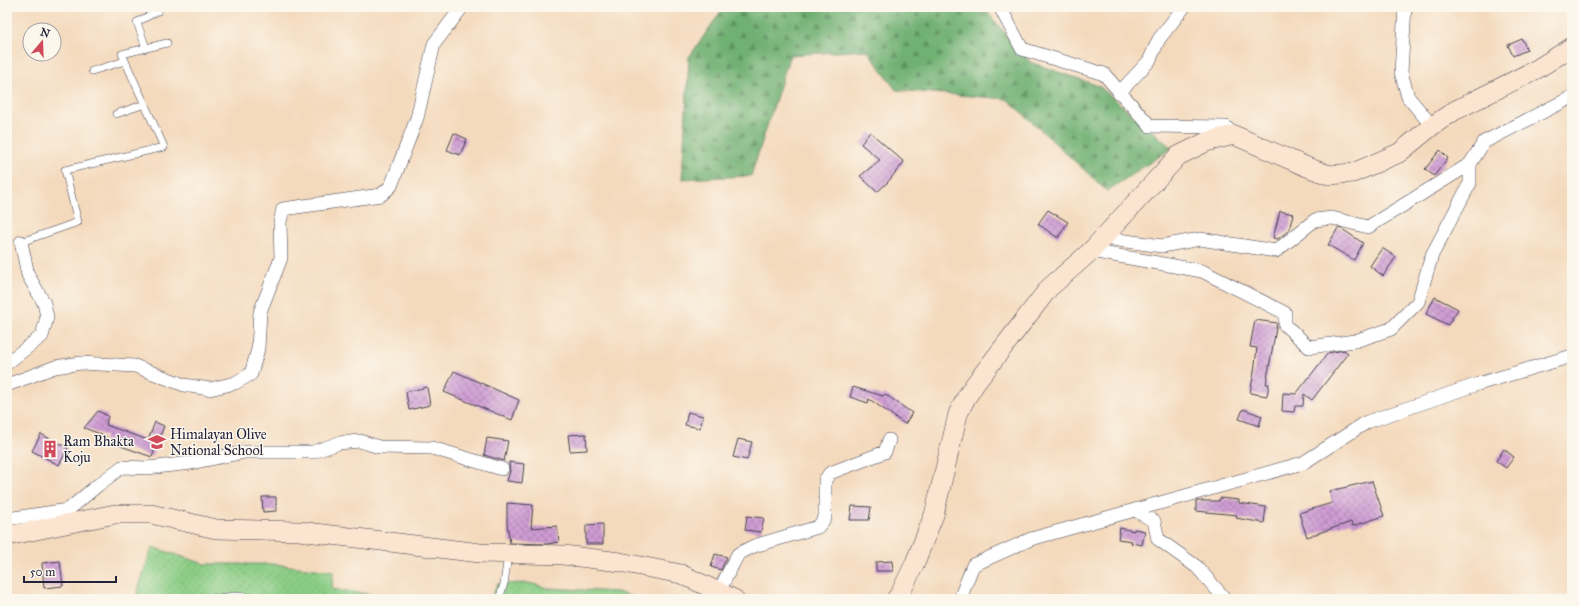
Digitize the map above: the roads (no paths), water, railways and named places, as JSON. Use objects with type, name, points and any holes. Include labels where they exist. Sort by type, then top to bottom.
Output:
[{"type":"main road","points":[[896,599],[914,565],[934,515],[958,414],[966,398],[975,384],[1049,288],[1098,244],[1178,156],[1206,142],[1234,135],[1329,175],[1353,173],[1399,153],[1432,126],[1454,111],[1537,69],[1572,46]]},
{"type":"main road","points":[[7,536],[115,514],[151,514],[216,529],[299,531],[467,552],[508,555],[563,555],[652,568],[681,574],[726,595]]},
{"type":"street","points":[[7,385],[56,367],[81,363],[135,366],[184,385],[210,389],[235,383],[251,374],[258,349],[260,312],[281,258],[280,222],[283,209],[381,196],[391,186],[417,118],[434,44],[462,7]]},
{"type":"street","points":[[1000,7],[1022,49],[1104,74],[1119,93],[1150,126],[1226,127],[1234,135]]},
{"type":"street","points":[[1119,93],[1149,61],[1159,39],[1184,7]]},
{"type":"street","points":[[1406,7],[1401,72],[1408,97],[1432,126]]},
{"type":"street","points":[[1098,244],[1162,246],[1200,239],[1276,251],[1315,220],[1332,218],[1368,227],[1470,164],[1484,142],[1572,97]]},
{"type":"street","points":[[1098,244],[1202,271],[1285,313],[1285,324],[1309,347],[1355,341],[1391,329],[1418,302],[1432,255],[1470,183],[1470,164]]},
{"type":"street","points":[[7,363],[42,336],[47,316],[44,303],[28,274],[21,242]]},
{"type":"street","points":[[960,599],[973,564],[1030,539],[1303,463],[1367,422],[1478,384],[1572,356]]},
{"type":"street","points":[[726,595],[738,554],[754,546],[818,527],[825,518],[825,480],[830,473],[885,452],[889,440]]},
{"type":"street","points":[[7,519],[68,510],[122,467],[147,468],[191,463],[245,452],[313,452],[339,443],[360,441],[380,447],[432,448],[502,469]]},
{"type":"street","points":[[1135,510],[1154,521],[1158,539],[1197,567],[1225,599]]},
{"type":"lane","points":[[146,48],[136,22],[158,11]]},
{"type":"lane","points":[[21,242],[78,222],[65,170],[164,147],[122,54],[167,43]]},
{"type":"lane","points":[[92,71],[125,61]]},
{"type":"lane","points":[[116,114],[145,104]]},
{"type":"lane","points":[[499,599],[504,584],[508,555]]},
{"type":"lane","points":[[210,599],[235,596],[274,599]]},
{"type":"place","name":"Himalayan Olive National School","points":[[157,442]]},
{"type":"place","name":"Ram Bhakta Koju","points":[[50,449]]}]
